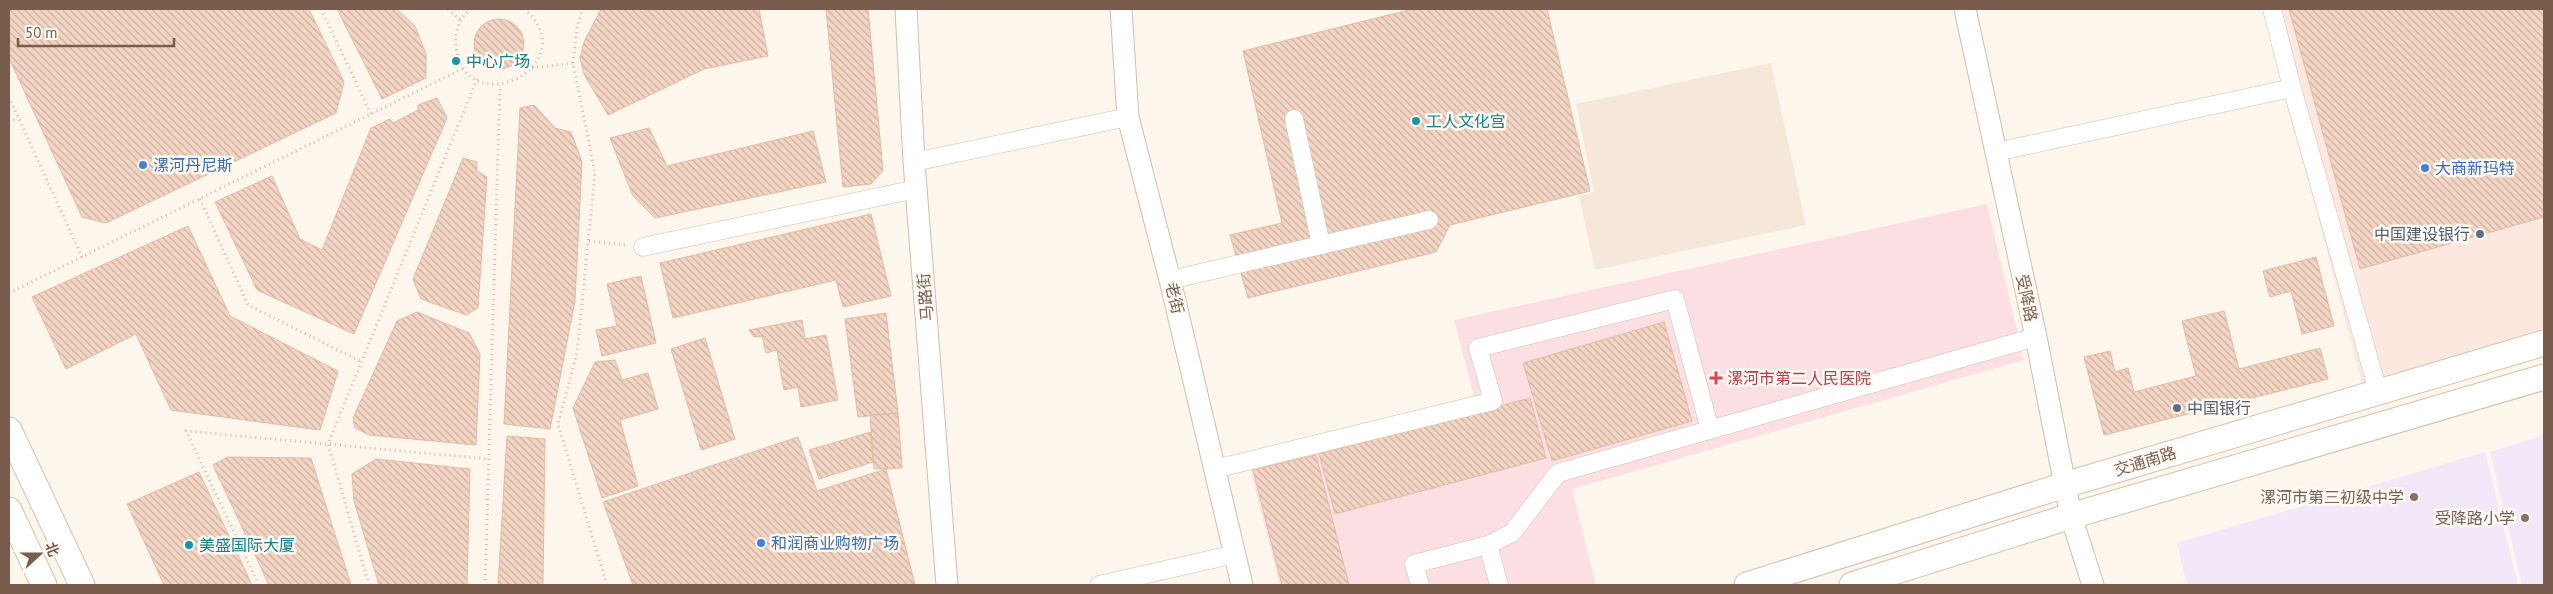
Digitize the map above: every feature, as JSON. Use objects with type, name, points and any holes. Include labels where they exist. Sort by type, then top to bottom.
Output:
[{"type":"main road","name":"交通南路","points":[[1747,585],[2065,485],[2544,343]]},
{"type":"main road","name":"交通南路","points":[[1868,583],[2071,516],[2544,377]]},
{"type":"main road","points":[[9,430],[82,585]]},
{"type":"main road","points":[[9,510],[44,585]]},
{"type":"street","name":"马路街","points":[[906,9],[914,162],[947,585]]},
{"type":"street","name":"老街","points":[[1121,9],[1128,117],[1170,280],[1242,585]]},
{"type":"street","name":"受降路","points":[[1965,9],[2036,336],[2071,516],[2093,585]]},
{"type":"street","points":[[2272,9],[2292,88],[2378,391]]},
{"type":"street","points":[[1996,152],[2292,88]]},
{"type":"street","points":[[914,162],[1128,117]]},
{"type":"street","points":[[1294,119],[1321,245]]},
{"type":"street","points":[[643,247],[916,189]]},
{"type":"street","points":[[1170,280],[1428,220]]},
{"type":"street","points":[[1215,469],[1493,401],[1478,348],[1675,299],[1710,430]]},
{"type":"street","points":[[1420,585],[1414,564],[1488,546],[1512,533],[1558,473],[2036,336]]},
{"type":"street","points":[[1488,546],[1499,585]]},
{"type":"street","points":[[1099,585],[1235,554]]},
{"type":"path","points":[[321,9],[371,114]]},
{"type":"path","points":[[448,9],[461,21]]},
{"type":"path","points":[[471,9],[461,21],[456,32],[458,57],[464,68],[477,79],[500,85],[512,83],[523,77],[532,68],[538,57],[541,44],[534,19],[525,9]]},
{"type":"path","points":[[582,9],[577,28],[573,63],[595,173],[577,353],[558,424],[607,585]]},
{"type":"path","points":[[532,68],[573,63]]},
{"type":"path","points":[[9,293],[464,68]]},
{"type":"path","points":[[369,585],[328,444],[477,79]]},
{"type":"path","points":[[485,585],[500,85]]},
{"type":"path","points":[[9,97],[82,258]]},
{"type":"path","points":[[9,122],[18,118]]},
{"type":"path","points":[[200,199],[248,305],[362,362]]},
{"type":"path","points":[[589,241],[643,247]]},
{"type":"path","points":[[259,585],[186,431],[489,459]]},
{"type":"shaded area","name":"大商新玛特","points":[[2263,9],[2544,9],[2544,328],[2363,387]]},
{"type":"shaded area","points":[[1771,63],[1806,225],[1595,270],[1579,196],[1594,192],[1576,104]]},
{"type":"shaded area","name":"漯河市第二人民医院","points":[[1987,204],[2024,360],[1572,489],[1596,585],[1280,585],[1246,453],[1474,396],[1454,320]]},
{"type":"shaded area","name":"受降路小学","points":[[2544,435],[2544,585],[2522,585],[2490,452]]},
{"type":"shaded area","name":"漯河市第三初级中学","points":[[2485,452],[2518,585],[2187,585],[2177,543]]},
{"type":"building","name":"漯河丹尼斯","points":[[9,9],[309,9],[344,82],[336,113],[106,223],[82,217],[9,58]]},
{"type":"building","points":[[337,9],[397,9],[415,26],[426,54],[426,78],[382,99]]},
{"type":"building","points":[[601,9],[642,9],[640,12],[653,9],[759,9],[768,56],[704,69],[608,115],[584,74],[580,58],[584,42]]},
{"type":"building","points":[[826,9],[868,9],[883,171],[871,184],[843,187]]},
{"type":"building","name":"工人文化宫","points":[[1413,9],[1547,9],[1590,191],[1450,225],[1436,252],[1248,298],[1230,235],[1282,223],[1243,51]]},
{"type":"building","name":"大商新玛特","points":[[2289,9],[2544,9],[2544,217],[2360,269]]},
{"type":"building","points":[[499,19],[513,23],[520,30],[524,44],[520,58],[513,65],[499,69],[485,65],[478,58],[474,44],[478,30],[485,23]]},
{"type":"building","points":[[437,98],[447,118],[354,334],[257,290],[215,202],[272,176],[300,239],[322,250],[371,128],[390,119],[393,123],[418,110],[418,105]]},
{"type":"building","points":[[534,105],[555,128],[571,132],[582,162],[575,301],[550,429],[504,424],[520,108]]},
{"type":"building","points":[[649,128],[667,166],[813,131],[826,182],[655,218],[633,196],[610,138]]},
{"type":"building","points":[[463,158],[477,162],[477,171],[487,177],[478,308],[466,315],[421,299],[413,279]]},
{"type":"building","points":[[871,214],[891,296],[843,307],[836,280],[673,318],[660,263]]},
{"type":"building","points":[[188,226],[230,316],[338,371],[320,430],[171,410],[136,334],[66,369],[32,297]]},
{"type":"building","points":[[2316,257],[2334,326],[2302,334],[2291,291],[2270,297],[2263,271]]},
{"type":"building","points":[[641,276],[656,343],[602,356],[596,330],[617,326],[607,284]]},
{"type":"building","points":[[2224,311],[2239,369],[2320,348],[2328,379],[2104,435],[2084,357],[2110,351],[2115,372],[2128,368],[2134,392],[2196,376],[2182,321]]},
{"type":"building","points":[[417,312],[469,333],[480,354],[476,445],[369,435],[355,428],[353,418],[397,321]]},
{"type":"building","points":[[886,313],[898,413],[858,417],[845,319]]},
{"type":"building","points":[[802,320],[805,339],[826,335],[838,400],[801,407],[798,387],[784,390],[777,350],[766,353],[762,336],[754,337],[749,330]]},
{"type":"building","points":[[1664,322],[1692,421],[1552,461],[1523,363]]},
{"type":"building","points":[[705,338],[735,439],[701,450],[671,349]]},
{"type":"building","points":[[615,360],[622,380],[648,373],[658,409],[620,420],[638,486],[602,498],[573,408],[595,362]]},
{"type":"building","points":[[1530,398],[1546,458],[1335,514],[1319,454]]},
{"type":"building","points":[[898,413],[902,468],[874,469],[870,415]]},
{"type":"building","points":[[871,432],[873,462],[819,479],[809,450]]},
{"type":"building","points":[[507,436],[545,439],[543,585],[498,585]]},
{"type":"building","name":"和润商业购物广场","points":[[798,437],[817,491],[886,469],[915,585],[633,585],[603,502]]},
{"type":"building","points":[[1316,455],[1349,585],[1282,585],[1253,470]]},
{"type":"building","points":[[227,457],[311,458],[351,585],[269,585],[213,465]]},
{"type":"building","points":[[376,459],[470,469],[467,585],[379,585],[354,501],[352,474]]},
{"type":"building","name":"美盛国际大厦","points":[[199,472],[252,585],[164,585],[127,504]]},
{"type":"place","name":"中心广场","points":[[456,61]]},
{"type":"place","name":"工人文化宫","points":[[1416,121]]},
{"type":"place","name":"漯河丹尼斯","points":[[143,165]]},
{"type":"place","name":"大商新玛特","points":[[2425,168]]},
{"type":"place","name":"中国建设银行","points":[[2480,234]]},
{"type":"place","name":"漯河市第二人民医院","points":[[1716,378]]},
{"type":"place","name":"中国银行","points":[[2177,408]]},
{"type":"place","name":"漯河市第三初级中学","points":[[2414,497]]},
{"type":"place","name":"受降路小学","points":[[2525,518]]},
{"type":"place","name":"和润商业购物广场","points":[[761,543]]},
{"type":"place","name":"美盛国际大厦","points":[[189,545]]}]
